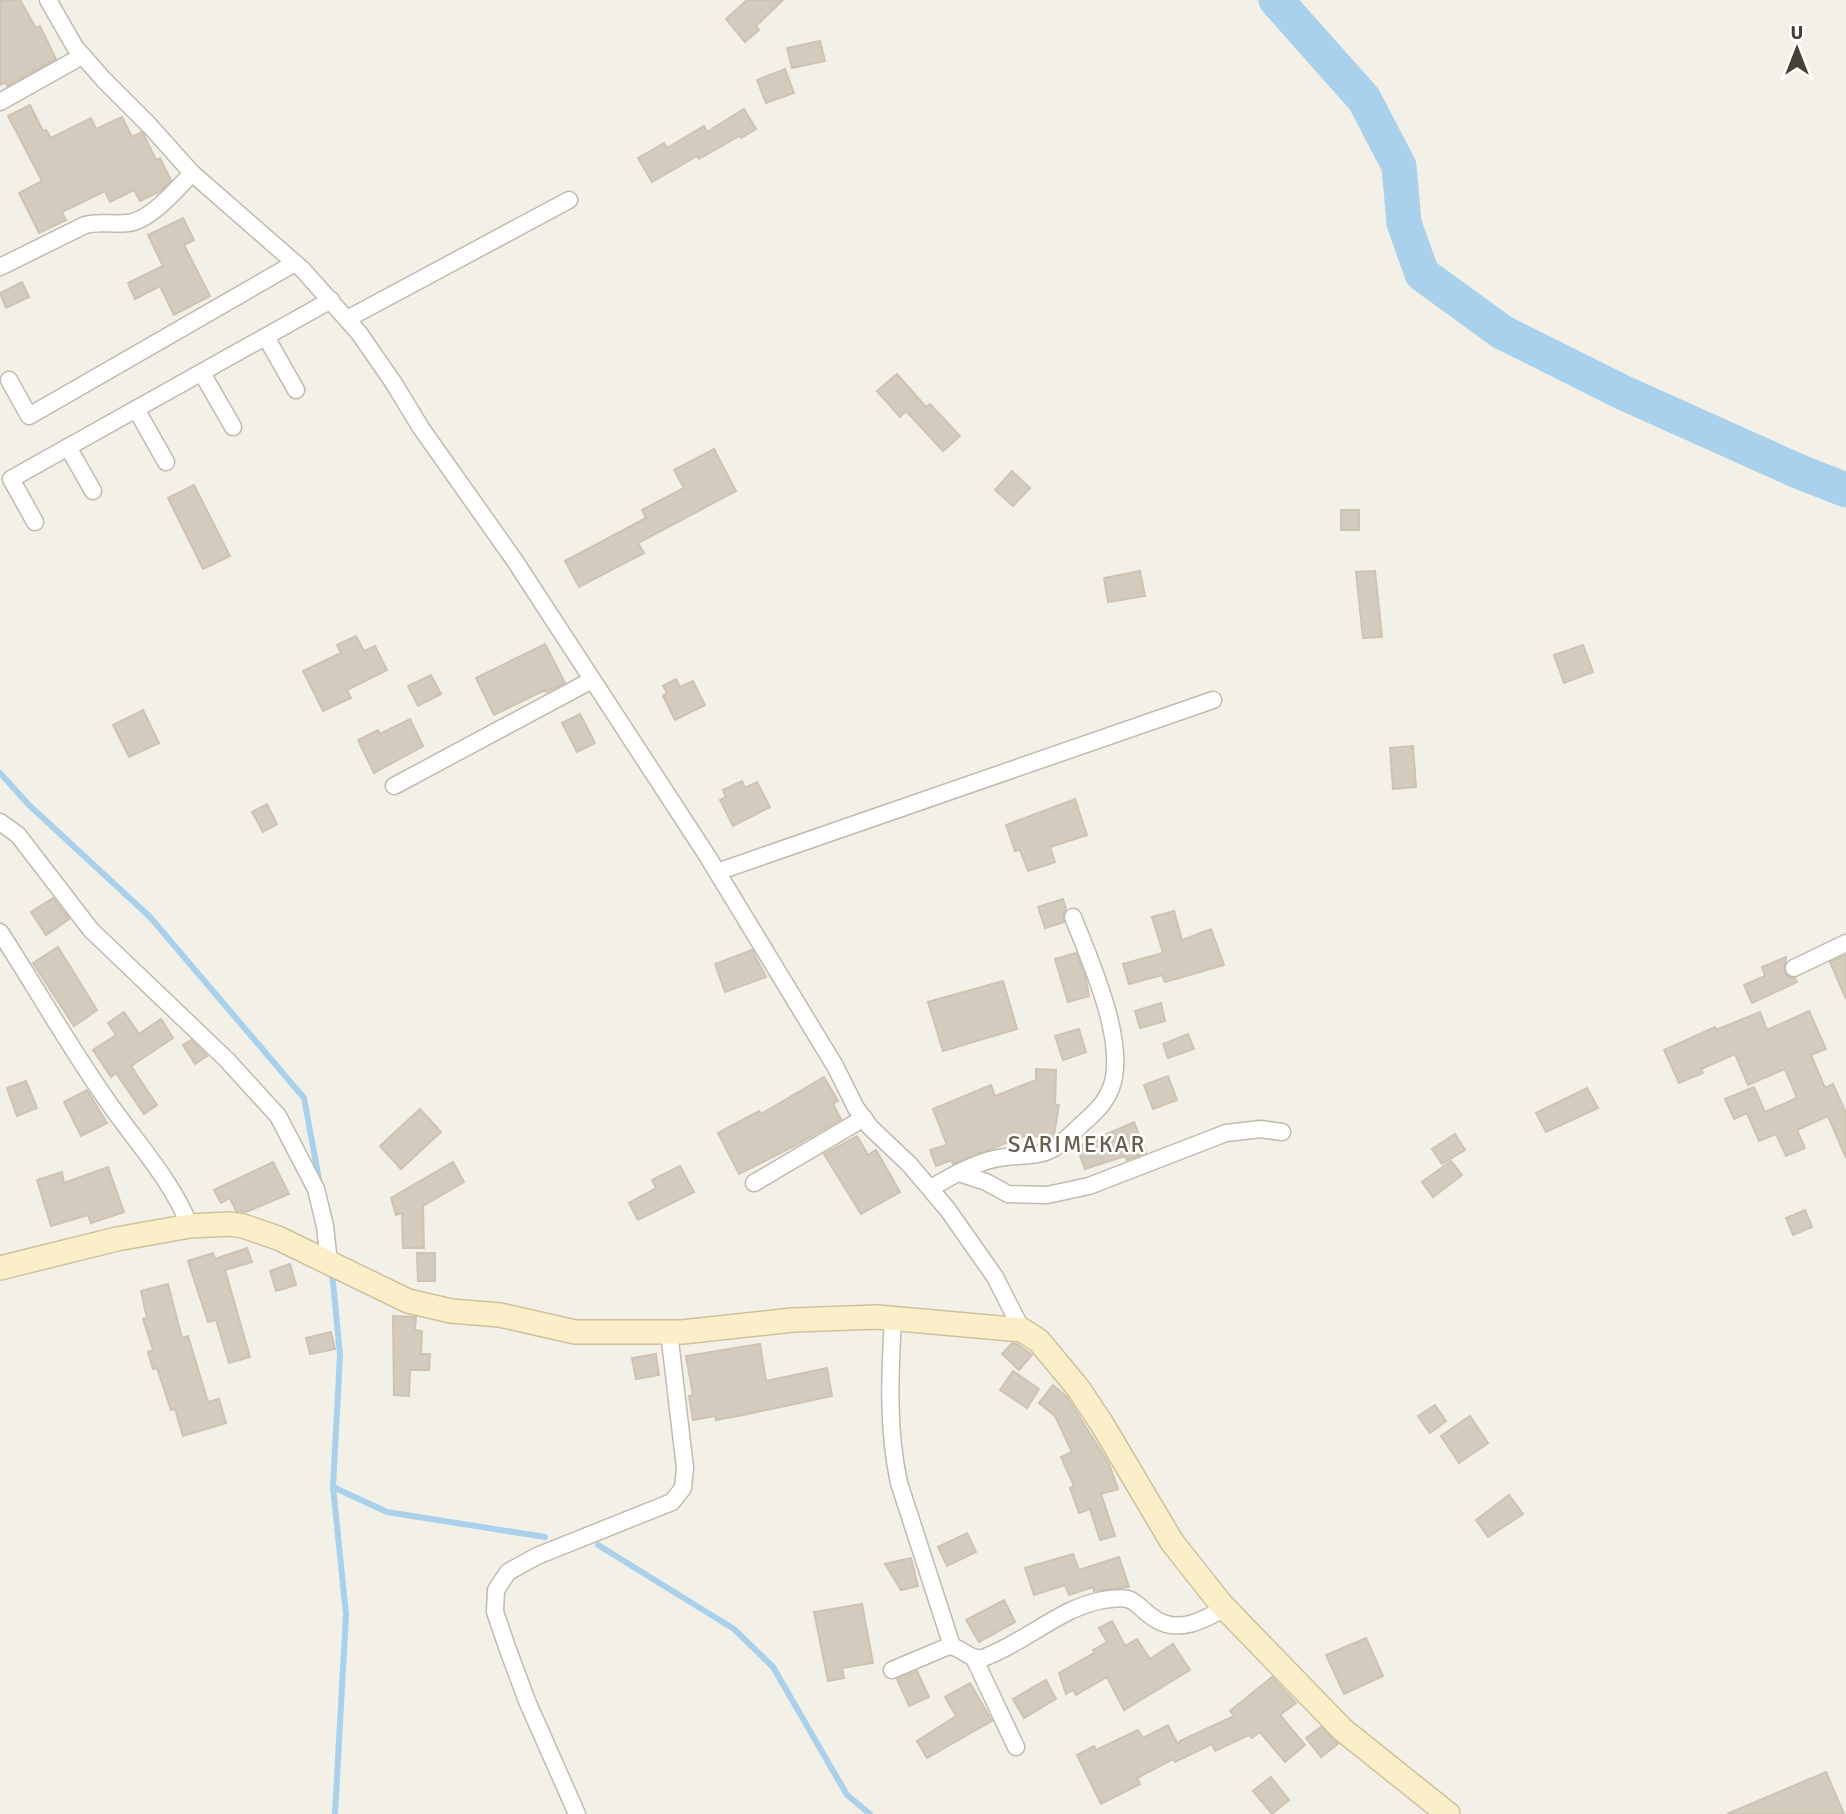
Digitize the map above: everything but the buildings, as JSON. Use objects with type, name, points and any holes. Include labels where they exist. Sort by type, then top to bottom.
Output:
[{"type":"street","points":[[48,0],[82,56],[144,118],[192,173],[295,262],[347,319],[393,382],[487,525],[515,561],[717,872],[864,1118],[931,1188],[995,1277],[1022,1330],[1038,1341],[1077,1388],[1102,1424],[1171,1542],[1225,1608],[1343,1730],[1448,1814]]},
{"type":"street","points":[[0,102],[82,56]]},
{"type":"street","points":[[0,267],[85,225],[139,220],[163,203],[192,173]]},
{"type":"street","points":[[347,319],[569,200]]},
{"type":"street","points":[[9,380],[29,416],[295,262]]},
{"type":"street","points":[[35,522],[11,479],[331,300]]},
{"type":"street","points":[[266,337],[296,390]]},
{"type":"street","points":[[202,373],[233,428]]},
{"type":"street","points":[[136,409],[166,462]]},
{"type":"street","points":[[68,447],[93,491]]},
{"type":"street","points":[[394,786],[592,680]]},
{"type":"street","points":[[717,872],[1213,699]]},
{"type":"street","points":[[0,822],[18,835],[91,930],[227,1060],[278,1116],[316,1189],[325,1226],[329,1263]]},
{"type":"street","points":[[931,1188],[992,1159],[1032,1155],[1052,1149],[1092,1116],[1104,1102],[1112,1086],[1116,1061],[1112,1032],[1096,976],[1073,917]]},
{"type":"street","points":[[0,932],[99,1089],[167,1181],[181,1203],[190,1226]]},
{"type":"street","points":[[1794,968],[1846,943]]},
{"type":"street","points":[[754,1183],[864,1118]]},
{"type":"street","points":[[959,1173],[986,1182],[1009,1194],[1047,1195],[1100,1182],[1226,1133],[1261,1129],[1282,1132]]},
{"type":"street","points":[[0,1268],[117,1239],[217,1223],[243,1226],[290,1244],[408,1301],[451,1311],[499,1315],[575,1332],[669,1332],[793,1320],[893,1318],[1022,1330]]},
{"type":"street","points":[[893,1318],[890,1396],[894,1462],[899,1483],[952,1646],[974,1658],[1016,1747]]},
{"type":"street","points":[[577,1814],[527,1701],[507,1647],[495,1612],[496,1591],[509,1572],[537,1556],[672,1502],[683,1488],[683,1444],[669,1332]]},
{"type":"street","points":[[974,1658],[988,1656],[1095,1601],[1116,1598],[1131,1600],[1158,1620],[1170,1625],[1192,1623],[1225,1608]]},
{"type":"street","points":[[892,1670],[952,1646]]},
{"type":"waterway","points":[[1276,0],[1364,99],[1399,166],[1404,223],[1422,274],[1502,332],[1624,393],[1846,490]]},
{"type":"waterway","points":[[0,773],[29,805],[150,917],[304,1098],[320,1185]]},
{"type":"waterway","points":[[332,1272],[340,1355],[333,1487],[346,1614],[335,1814]]},
{"type":"waterway","points":[[333,1487],[387,1512],[545,1537]]},
{"type":"waterway","points":[[598,1545],[734,1629],[773,1667],[847,1795],[870,1814]]},
{"type":"district","name":"SARIMEKAR","points":[[1077,1144]]}]
